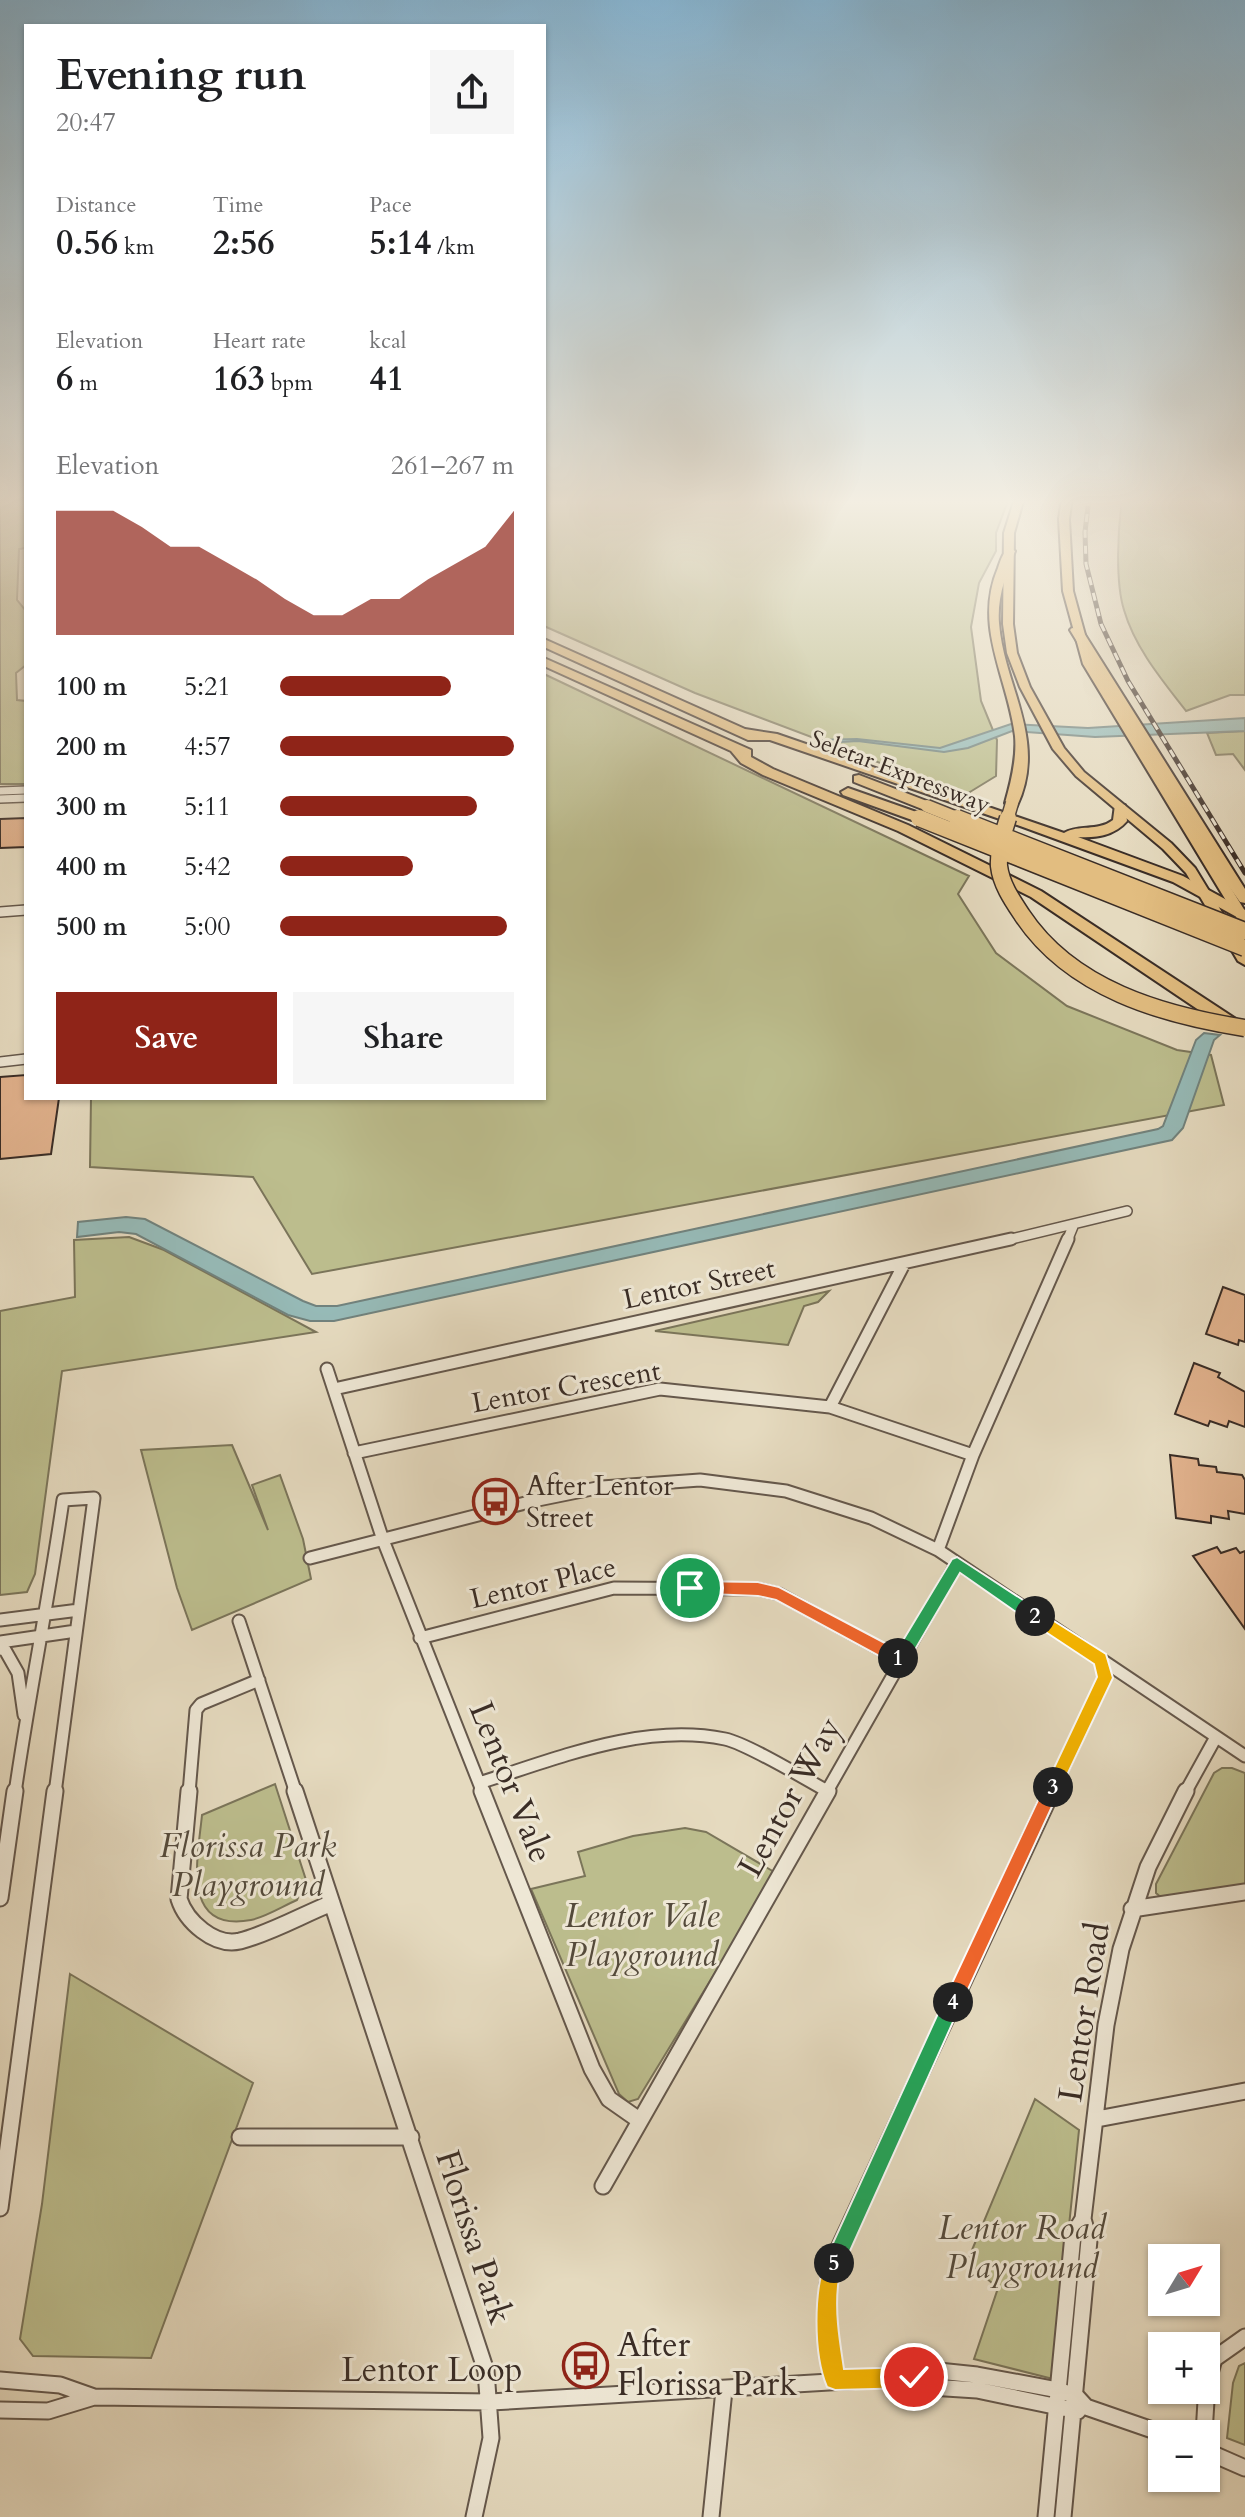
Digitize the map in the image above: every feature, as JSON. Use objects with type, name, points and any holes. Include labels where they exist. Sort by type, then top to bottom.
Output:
[{"type":"highway","points":[[995,615],[996,644],[1017,718],[1021,747],[1017,784],[999,859],[1000,873],[1024,922],[1053,953],[1106,988],[1152,1005],[1245,1030]]},
{"type":"highway","points":[[1076,630],[1243,911]]},
{"type":"highway","name":"Seletar Expressway","points":[[546,644],[922,812],[1245,948]]},
{"type":"highway","name":"Seletar Expressway","points":[[546,663],[736,749],[922,812],[1245,931]]},
{"type":"highway","points":[[742,732],[772,737],[1053,832],[1178,879],[1243,911]]},
{"type":"highway","points":[[736,749],[746,760],[768,772],[903,828],[1036,894],[1245,1030]]},
{"type":"highway","points":[[1053,832],[1094,834],[1111,829],[1120,821],[1120,808]]},
{"type":"main road","points":[[1008,615],[1012,653],[1044,722],[1073,766],[1178,856],[1205,892],[1245,961]]},
{"type":"main road","points":[[1074,615],[1076,630]]},
{"type":"main road","points":[[1127,720],[1136,743],[1243,911]]},
{"type":"street","points":[[0,791],[24,790]]},
{"type":"street","points":[[0,799],[24,798]]},
{"type":"street","points":[[0,912],[24,910]]},
{"type":"street","points":[[0,1062],[24,1059]]},
{"type":"street","name":"Lentor Street","points":[[334,1389],[904,1264],[1127,1211]]},
{"type":"street","points":[[938,1550],[973,1455],[1074,1224]]},
{"type":"street","points":[[830,1407],[904,1264]]},
{"type":"street","points":[[327,1369],[383,1540]]},
{"type":"street","name":"Lentor Crescent","points":[[354,1453],[660,1389],[830,1407],[973,1455]]},
{"type":"street","points":[[310,1558],[533,1501],[602,1487],[700,1480],[799,1495],[871,1518],[938,1550],[1101,1659],[1112,1676],[1245,1756]]},
{"type":"street","points":[[0,1898],[25,1721],[47,1614],[63,1500],[94,1498],[0,2208]]},
{"type":"street","name":"Lentor Vale","points":[[383,1540],[592,2069],[609,2099],[639,2120]]},
{"type":"street","name":"Lentor Way","points":[[603,2186],[957,1563]]},
{"type":"street","name":"Lentor Place","points":[[420,1638],[614,1588],[758,1589],[779,1594],[900,1660]]},
{"type":"street","points":[[0,1620],[79,1610]]},
{"type":"street","name":"Florissa Park","points":[[239,1621],[486,2371],[491,2402],[491,2438],[474,2517]]},
{"type":"street","points":[[0,1642],[76,1631]]},
{"type":"street","points":[[0,1649],[5,1650],[18,1673],[25,1721]]},
{"type":"street","points":[[835,2380],[827,2318],[828,2284],[839,2248],[1112,1676]]},
{"type":"street","points":[[259,1680],[201,1704],[196,1710],[179,1899],[184,1915],[211,1936],[237,1942],[332,1903]]},
{"type":"street","points":[[479,1783],[613,1742],[646,1737],[710,1736],[728,1739],[763,1755],[829,1792]]},
{"type":"street","name":"Lentor Road","points":[[1063,2517],[1079,2406],[1089,2240],[1083,2219],[1113,1983],[1132,1909],[1157,1850],[1216,1737]]},
{"type":"street","points":[[1132,1909],[1245,1892]]},
{"type":"street","points":[[1097,2119],[1245,2091]]},
{"type":"street","name":"Florissa Park","points":[[240,2137],[411,2137]]},
{"type":"street","name":"Lentor Road","points":[[1046,2517],[1073,2235],[1083,2219]]},
{"type":"street","points":[[1205,2420],[1207,2384],[1214,2359],[1245,2337]]},
{"type":"street","name":"Lentor Loop","points":[[0,2380],[60,2385],[94,2397],[491,2402],[914,2377],[930,2387],[1057,2399],[1148,2429]]},
{"type":"street","points":[[711,2517],[724,2390]]},
{"type":"street","name":"Lentor Loop","points":[[0,2410],[32,2414],[64,2410],[94,2397]]},
{"type":"street","points":[[1220,2457],[1245,2468]]},
{"type":"green space","points":[[0,615],[24,615],[24,667],[16,673],[17,700],[24,701],[24,784],[0,784]]},
{"type":"green space","points":[[546,615],[973,615],[971,627],[981,701],[997,740],[996,776],[965,795],[695,693],[546,627]]},
{"type":"green space","points":[[1126,615],[1245,615],[1245,695],[1230,695],[1186,711],[1142,650]]},
{"type":"green space","points":[[546,675],[969,876],[958,894],[996,953],[1067,1006],[1177,1050],[1211,1055],[1224,1105],[312,1274],[253,1177],[90,1167],[91,1100],[546,1100]]},
{"type":"green space","points":[[1245,731],[1245,770],[1233,754],[1216,755],[1207,733]]},
{"type":"green space","points":[[129,1237],[164,1250],[316,1332],[62,1371],[35,1574],[27,1592],[0,1595],[0,1311],[75,1297],[74,1240]]},
{"type":"green space","points":[[829,1291],[818,1302],[804,1306],[788,1345],[655,1331]]},
{"type":"green space","points":[[232,1445],[268,1530],[252,1485],[280,1475],[303,1539],[311,1579],[192,1630],[177,1588],[141,1450]]},
{"type":"green space","points":[[1222,1768],[1245,1773],[1245,1889],[1163,1899],[1156,1893],[1156,1884],[1214,1773]]},
{"type":"green space","name":"Florissa Park Playground","points":[[275,1784],[306,1880],[297,1900],[251,1920],[228,1921],[213,1915],[203,1904],[198,1888],[202,1815]]},
{"type":"green space","name":"Lentor Vale Playground","points":[[685,1828],[706,1832],[776,1873],[638,2099],[628,2102],[619,2094],[531,1889],[585,1876],[578,1852],[633,1836]]},
{"type":"green space","points":[[70,1974],[253,2083],[151,2358],[33,2356],[20,2339],[42,2204]]},
{"type":"green space","name":"Lentor Road Playground","points":[[1035,2099],[1079,2130],[1053,2379],[974,2359],[998,2288],[967,2262]]},
{"type":"green space","points":[[1245,2363],[1245,2445],[1227,2438],[1233,2383],[1239,2366]]},
{"type":"water","points":[[1245,718],[1245,731],[1095,737],[1012,731],[968,748],[944,752],[858,741],[823,743],[812,740],[857,739],[940,748],[1011,724],[1088,728]]},
{"type":"water","points":[[1204,1033],[1220,1035],[1214,1040],[1183,1128],[1172,1140],[334,1321],[310,1321],[288,1315],[136,1234],[119,1232],[77,1237],[78,1222],[126,1217],[145,1219],[303,1301],[316,1306],[337,1306],[1158,1129],[1163,1126],[1196,1040]]},
{"type":"building","points":[[24,818],[24,847],[0,848],[0,819]]},
{"type":"building","points":[[24,1075],[24,1100],[59,1100],[51,1154],[0,1159],[0,1077]]},
{"type":"building","points":[[1223,1287],[1245,1295],[1245,1342],[1239,1340],[1238,1345],[1206,1334]]},
{"type":"building","points":[[1194,1363],[1220,1373],[1218,1377],[1245,1392],[1245,1427],[1229,1421],[1227,1427],[1210,1421],[1208,1426],[1175,1414]]},
{"type":"building","points":[[1170,1455],[1198,1459],[1199,1465],[1216,1467],[1217,1472],[1242,1475],[1245,1480],[1245,1514],[1228,1511],[1229,1519],[1211,1516],[1211,1523],[1176,1518]]},
{"type":"building","points":[[1217,1547],[1221,1553],[1236,1548],[1240,1553],[1245,1551],[1245,1629],[1193,1556]]},
{"type":"railway","points":[[1099,615],[1128,681],[1245,873]]},
{"type":"place","name":"After Lentor Street","points":[[495,1502]]},
{"type":"place","name":"After Florissa Park","points":[[586,2365]]},
{"type":"route","points":[[690,1588],[758,1589],[779,1594],[900,1660],[957,1563],[1101,1659],[1105,1678],[839,2248],[828,2284],[827,2318],[835,2380],[914,2377]]}]
